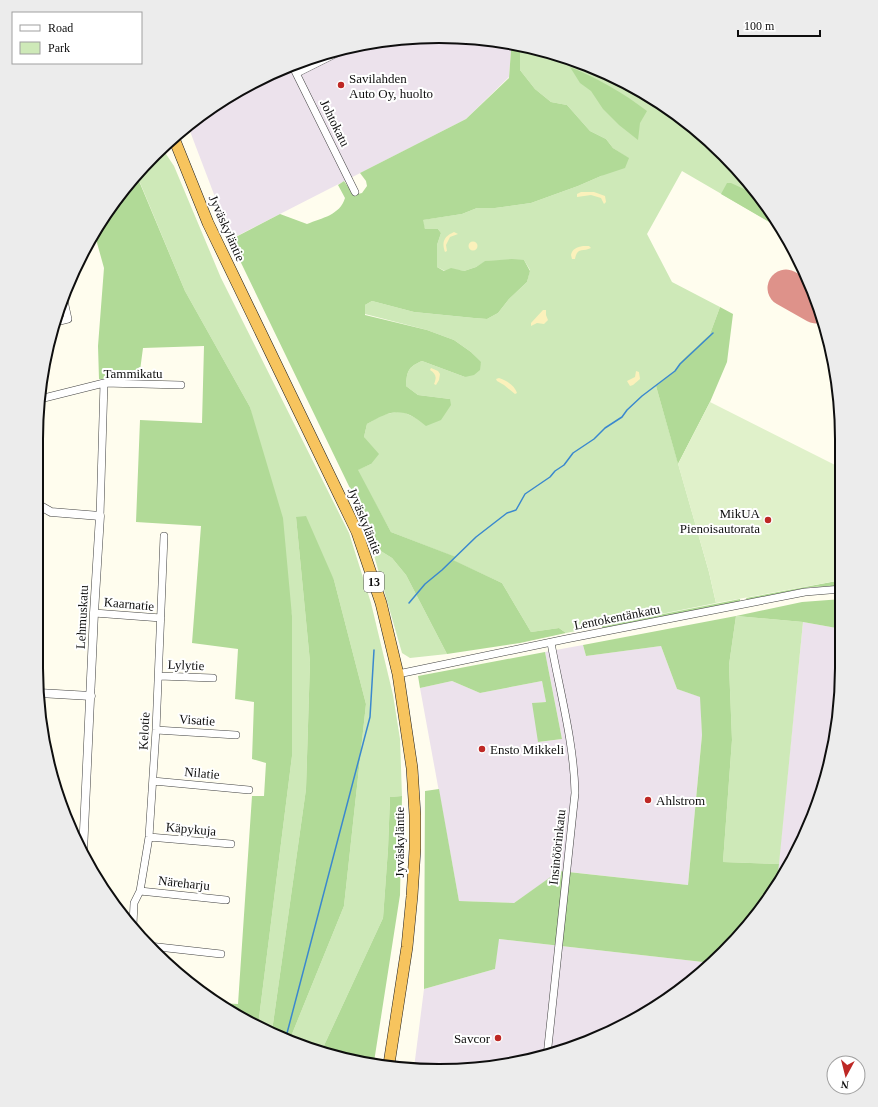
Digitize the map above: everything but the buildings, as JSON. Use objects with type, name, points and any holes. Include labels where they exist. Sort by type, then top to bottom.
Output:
[{"type":"highway","name":"Jyväskyläntie","points":[[176,143],[208,224],[357,532],[381,603],[398,674],[412,768],[415,815],[415,849],[407,947],[389,1061]]},
{"type":"street","points":[[296,74],[322,61]]},
{"type":"street","name":"Johtokatu","points":[[294,70],[355,192]]},
{"type":"street","points":[[61,321],[68,319],[66,308]]},
{"type":"street","name":"Tammikatu","points":[[45,399],[104,383],[181,385]]},
{"type":"street","name":"Lehmuskatu","points":[[84,842],[100,516],[104,383]]},
{"type":"street","points":[[43,508],[51,512],[100,516]]},
{"type":"street","name":"Kelotie","points":[[133,919],[134,903],[140,891],[149,837],[162,618],[164,536]]},
{"type":"street","name":"Lentokentänkatu","points":[[398,674],[805,592],[835,590]]},
{"type":"street","name":"Kaarnatie","points":[[94,613],[162,618]]},
{"type":"street","name":"Insinöörinkatu","points":[[548,1049],[575,793],[575,774],[551,643]]},
{"type":"street","name":"Lylytie","points":[[159,676],[213,678]]},
{"type":"street","points":[[44,693],[91,696]]},
{"type":"street","name":"Visatie","points":[[156,730],[236,735]]},
{"type":"street","name":"Nilatie","points":[[153,781],[249,790]]},
{"type":"street","name":"Käpykuja","points":[[149,837],[231,844]]},
{"type":"street","name":"Näreharju","points":[[140,891],[226,900]]},
{"type":"street","points":[[158,947],[221,954]]},
{"type":"shaded area","points":[[439,43],[491,46],[511,50],[509,77],[466,119],[231,239],[190,131],[219,110],[241,96],[287,73],[337,56],[387,46]]},
{"type":"shaded area","points":[[803,622],[835,628],[835,668],[832,720],[822,770],[814,795],[805,820],[778,873]]},
{"type":"shaded area","points":[[583,645],[586,656],[661,646],[677,689],[701,697],[702,735],[688,885],[560,871],[514,903],[459,901],[420,688],[452,681],[480,693],[542,681],[546,702],[533,703],[539,742],[562,739],[545,652]]},
{"type":"shaded area","points":[[498,939],[703,962],[680,982],[637,1011],[591,1034],[566,1043],[541,1051],[491,1061],[439,1064],[415,1063],[424,989],[495,969]]},
{"type":"green space","points":[[511,50],[520,52],[520,70],[535,89],[551,102],[567,105],[590,131],[606,139],[613,148],[629,158],[625,168],[531,203],[495,208],[477,208],[462,214],[423,220],[425,229],[438,229],[441,233],[437,245],[437,267],[444,271],[451,268],[464,271],[476,267],[485,261],[512,259],[524,260],[530,271],[527,282],[509,299],[498,313],[487,319],[414,312],[372,301],[365,305],[365,315],[427,330],[454,340],[471,352],[481,362],[480,370],[474,375],[465,377],[422,361],[414,365],[409,370],[406,386],[418,395],[450,399],[451,405],[441,420],[426,426],[410,415],[397,412],[390,413],[367,424],[364,437],[379,454],[371,464],[358,470],[391,532],[456,557],[453,560],[502,583],[531,632],[559,628],[566,633],[520,643],[447,654],[406,575],[392,558],[371,545],[364,527],[361,511],[230,240],[280,214],[307,224],[330,215],[343,204],[345,198],[338,185],[344,181],[354,195],[362,193],[367,186],[366,181],[360,173],[466,119],[509,78]]},
{"type":"green space","points":[[520,52],[541,56],[591,73],[637,96],[680,125],[719,159],[737,178],[770,222],[682,171],[647,234],[672,282],[720,307],[710,334],[680,362],[675,371],[656,386],[709,572],[716,603],[566,633],[559,628],[531,632],[502,583],[452,560],[455,557],[391,532],[357,470],[371,464],[364,437],[367,424],[382,415],[401,411],[418,419],[450,399],[418,395],[406,386],[409,370],[414,365],[422,361],[465,377],[481,363],[471,352],[454,340],[427,330],[365,314],[365,305],[372,301],[414,312],[487,319],[498,313],[509,299],[527,282],[530,270],[524,260],[486,261],[476,267],[464,271],[451,269],[445,271],[437,267],[437,245],[441,233],[438,229],[425,229],[422,220],[462,214],[477,208],[495,208],[531,203],[601,176],[628,158],[613,148],[606,139],[590,131],[567,105],[551,102],[535,89],[520,70]]},
{"type":"green space","points":[[570,67],[610,86],[647,111],[640,123],[638,140],[619,125],[603,109],[591,91],[580,83]]},
{"type":"green space","points":[[165,153],[174,166],[221,278],[349,533],[371,603],[393,695],[400,739],[402,796],[390,797],[383,918],[323,1047],[291,1036],[344,906],[366,704],[334,580],[296,517],[310,662],[306,789],[273,1027],[259,1020],[292,756],[292,616],[250,407],[185,291],[139,180]]},
{"type":"green space","points":[[138,181],[185,291],[250,407],[283,518],[292,616],[292,756],[259,1020],[229,1004],[238,1004],[252,796],[264,796],[266,763],[252,759],[254,702],[235,699],[238,649],[192,643],[201,526],[136,522],[140,420],[202,423],[204,346],[143,348],[139,378],[99,379],[98,346],[104,268],[96,240],[110,219]]},
{"type":"green space","points":[[727,183],[731,183],[747,190],[770,222],[721,194]]},
{"type":"green space","points":[[720,307],[733,314],[727,362],[710,402],[678,464],[656,386],[675,371],[680,362],[710,334]]},
{"type":"green space","name":"MikUA Pienoisautorata","points":[[710,402],[835,465],[835,581],[716,603],[709,572],[678,464]]},
{"type":"green space","points":[[306,516],[334,580],[366,704],[344,906],[291,1036],[273,1027],[306,789],[310,662],[296,517]]},
{"type":"green space","points":[[371,545],[392,558],[406,575],[447,654],[410,658],[402,653]]},
{"type":"green space","points":[[835,581],[835,586],[811,587],[747,600],[746,598]]},
{"type":"green space","points":[[740,599],[740,601],[737,602],[602,628],[602,626]]},
{"type":"green space","points":[[835,600],[835,628],[803,622],[736,616],[802,602]]},
{"type":"green space","points":[[736,616],[803,622],[779,864],[723,862],[732,740],[729,665]]},
{"type":"green space","points":[[736,616],[729,665],[732,740],[723,862],[779,864],[778,872],[753,909],[737,929],[703,963],[703,962],[499,939],[495,969],[424,989],[425,791],[439,789],[459,901],[514,903],[559,871],[688,885],[702,735],[700,697],[677,689],[661,646],[586,656],[583,645]]},
{"type":"green space","points":[[545,652],[562,739],[538,742],[532,703],[546,702],[542,681],[480,693],[452,681],[420,688],[418,676]]},
{"type":"green space","points":[[402,796],[400,895],[375,1059],[323,1047],[383,918],[390,797]]},
{"type":"sand","points":[[581,192],[594,192],[605,196],[606,202],[604,204],[601,198],[591,195],[577,197],[577,194]]},
{"type":"sand","points":[[454,232],[458,234],[450,237],[446,245],[447,251],[445,252],[443,245],[445,239],[448,235]]},
{"type":"sand","points":[[471,242],[475,242],[477,246],[475,250],[471,250],[469,248],[469,244]]},
{"type":"sand","points":[[583,246],[589,246],[591,248],[579,251],[575,259],[572,259],[571,255],[574,250]]},
{"type":"sand","points":[[543,310],[546,310],[548,320],[544,324],[537,323],[531,326],[531,323]]},
{"type":"sand","points":[[431,368],[438,371],[440,374],[436,385],[434,384],[435,376],[430,370]]},
{"type":"sand","points":[[636,371],[639,372],[640,379],[630,386],[627,381],[635,377]]},
{"type":"sand","points":[[499,378],[510,384],[517,393],[515,394],[497,381],[496,379]]},
{"type":"waterway","points":[[409,603],[425,584],[442,570],[476,537],[507,513],[516,510],[525,494],[550,477],[555,471],[564,465],[573,453],[594,439],[605,428],[622,417],[627,410],[642,396],[675,371],[680,364],[713,333]]},
{"type":"waterway","points":[[287,1034],[370,717],[374,650]]},
{"type":"runway","points":[[786,288],[810,302]]},
{"type":"place","name":"Savilahden Auto Oy, huolto","points":[[341,85]]},
{"type":"place","name":"MikUA Pienoisautorata","points":[[768,520]]},
{"type":"place","name":"Ensto Mikkeli","points":[[482,749]]},
{"type":"place","name":"Ahlstrom","points":[[648,800]]},
{"type":"place","name":"Savcor","points":[[498,1038]]}]
